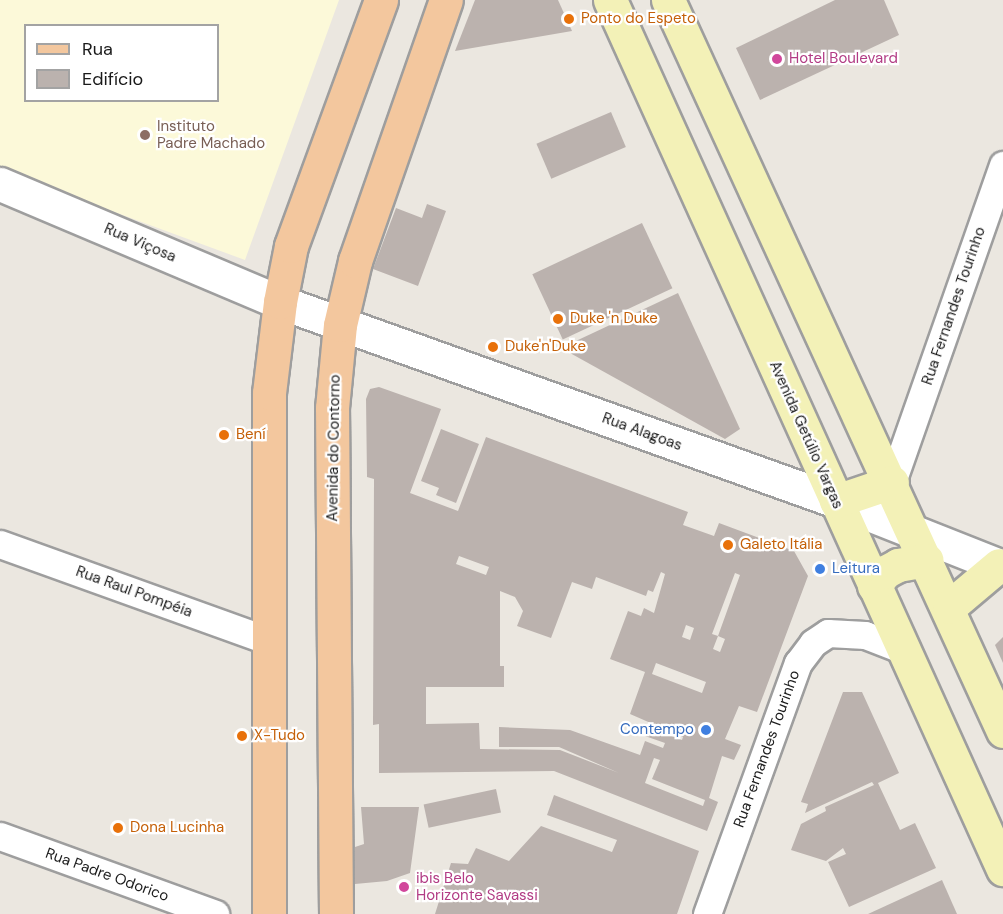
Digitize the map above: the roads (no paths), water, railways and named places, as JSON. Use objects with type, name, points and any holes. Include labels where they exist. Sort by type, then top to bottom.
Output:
[{"type":"main road","points":[[269,914],[267,640],[269,393],[280,302],[291,246],[381,0]]},
{"type":"main road","name":"Avenida do Contorno","points":[[336,914],[332,408],[340,325],[355,261],[446,0]]},
{"type":"main road","name":"Avenida Getúlio Vargas","points":[[610,0],[1003,869]]},
{"type":"main road","points":[[668,0],[892,482],[1003,731]]},
{"type":"main road","points":[[836,501],[892,482]]},
{"type":"main road","points":[[874,586],[885,572],[921,547]]},
{"type":"main road","points":[[949,607],[1001,566]]},
{"type":"street","name":"Rua Fernandes Tourinho","points":[[892,482],[1003,165]]},
{"type":"street","name":"Rua Viçosa","points":[[0,184],[280,302]]},
{"type":"street","name":"Rua Alagoas","points":[[280,302],[836,501],[921,547],[1001,566]]},
{"type":"street","name":"Rua Raul Pompéia","points":[[0,544],[267,640]]},
{"type":"street","name":"Rua Fernandes Tourinho","points":[[707,914],[798,663],[813,643],[828,633],[865,635],[902,649]]},
{"type":"street","name":"Rua Padre Odorico","points":[[0,836],[215,914]]},
{"type":"place","name":"Ponto do Espeto","points":[[569,19]]},
{"type":"place","name":"Hotel Boulevard","points":[[777,59]]},
{"type":"place","name":"Instituto Padre Machado","points":[[145,135]]},
{"type":"place","name":"Duke 'n Duke","points":[[558,319]]},
{"type":"place","name":"Duke'n'Duke","points":[[493,347]]},
{"type":"place","name":"Bení","points":[[224,435]]},
{"type":"place","name":"Galeto Itália","points":[[728,545]]},
{"type":"place","name":"Leitura","points":[[820,569]]},
{"type":"place","name":"Contempo","points":[[706,730]]},
{"type":"place","name":"X-Tudo","points":[[242,736]]},
{"type":"place","name":"Dona Lucinha","points":[[118,828]]},
{"type":"place","name":"ibis Belo Horizonte Savassi","points":[[404,887]]}]
